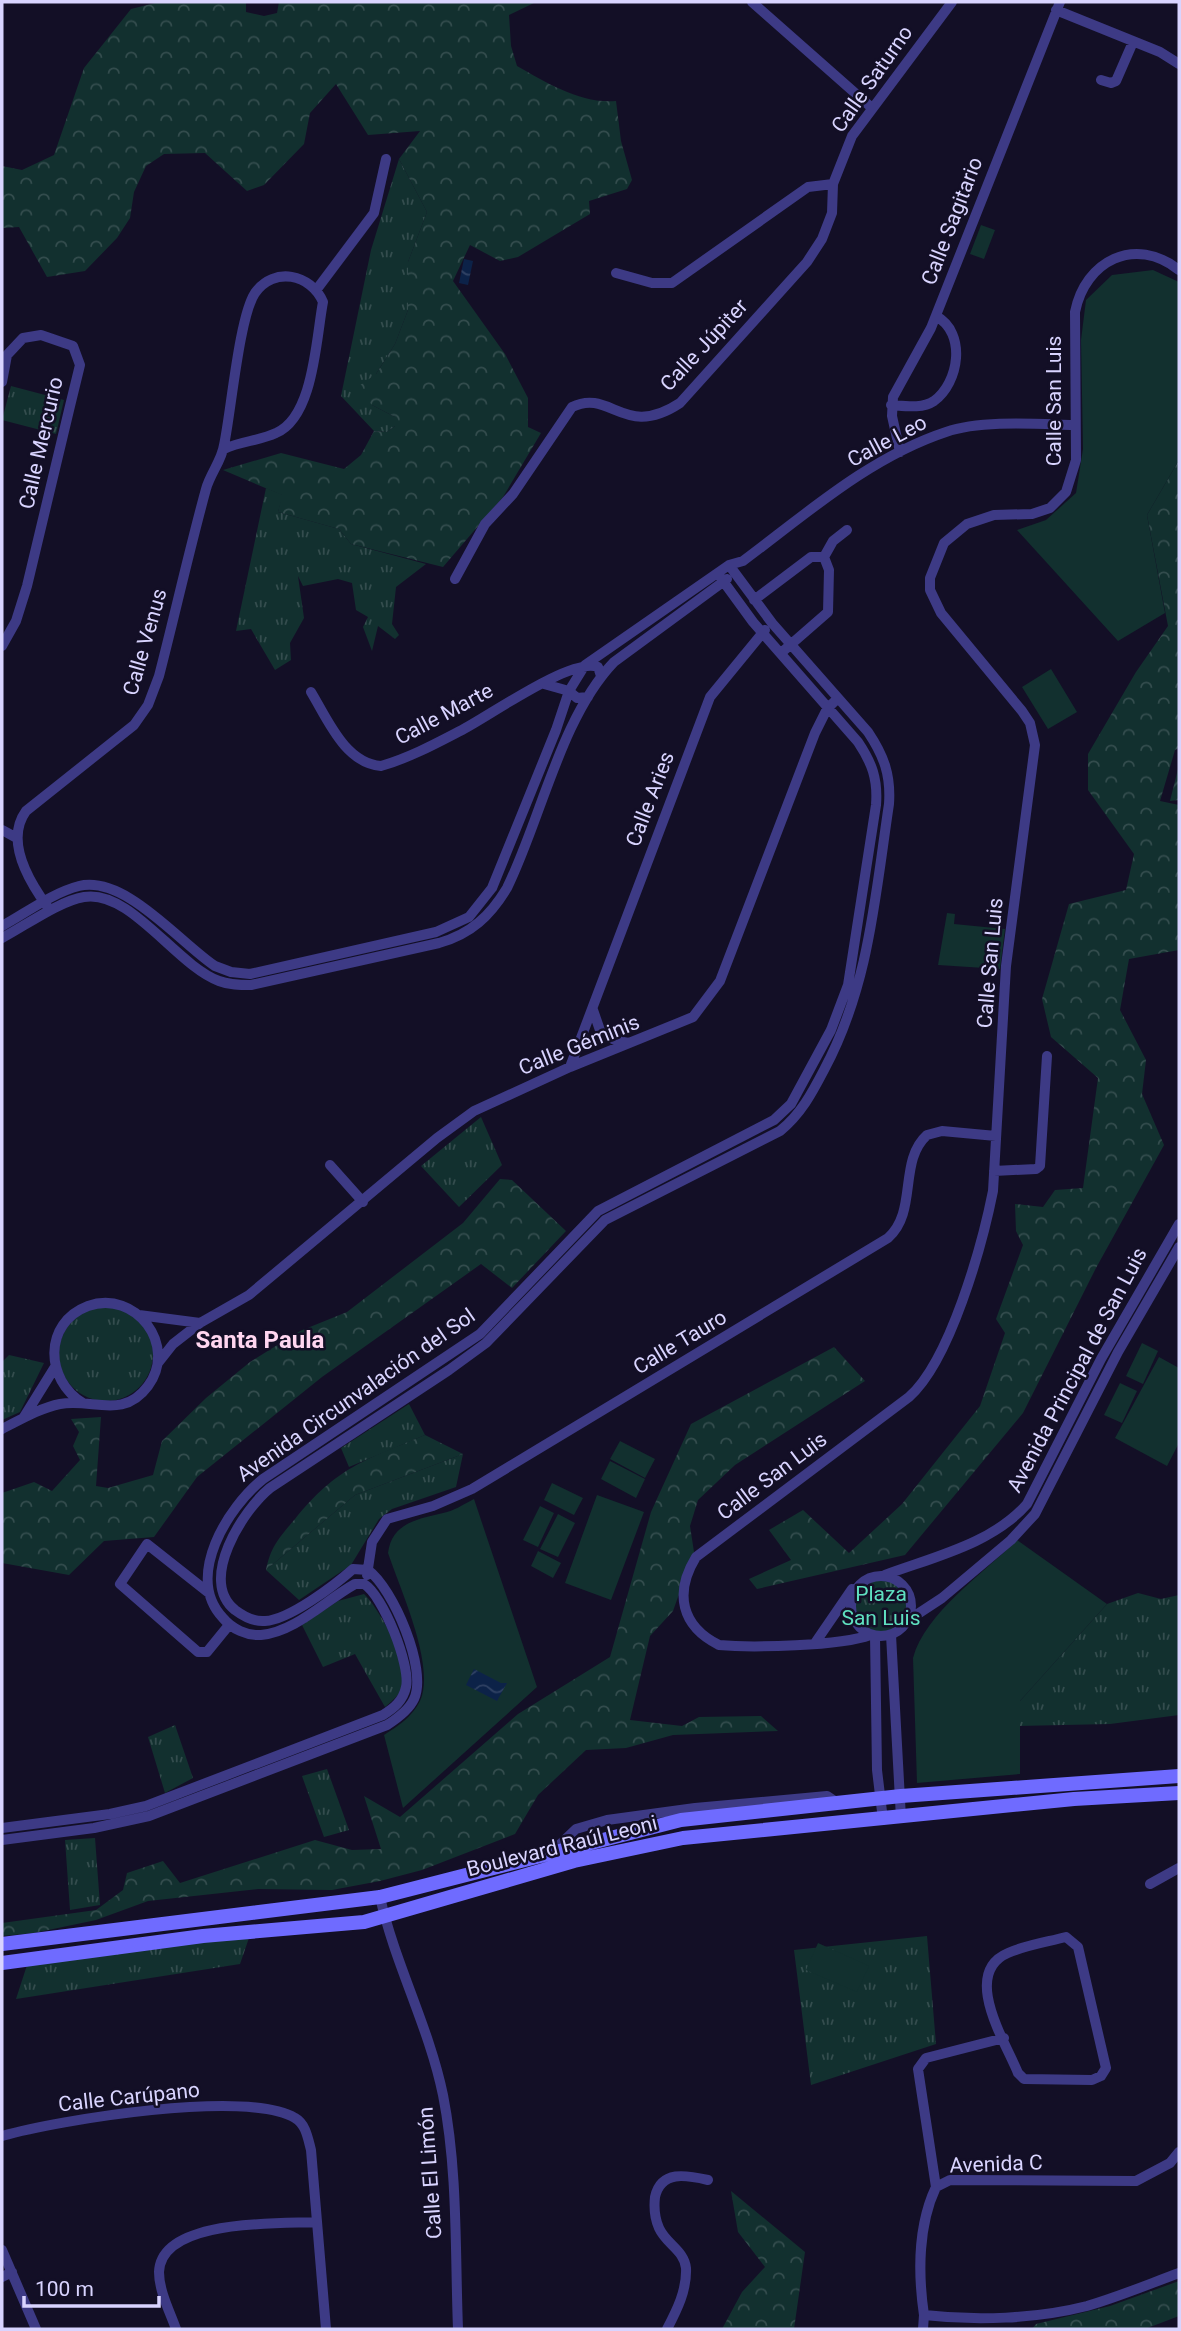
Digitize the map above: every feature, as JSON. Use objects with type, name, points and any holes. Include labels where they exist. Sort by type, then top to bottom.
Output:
[{"type":"main road","name":"Boulevard Raúl Leoni","points":[[2,1944],[380,1897],[681,1820],[901,1796],[1179,1776]]},
{"type":"main road","name":"Boulevard Raúl Leoni","points":[[2,1963],[203,1936],[364,1922],[574,1861],[683,1838],[1074,1800],[1179,1793]]},
{"type":"street","points":[[752,2],[872,108]]},
{"type":"street","name":"Calle Saturno","points":[[833,184],[852,136],[951,2]]},
{"type":"street","points":[[1058,6],[1179,64]]},
{"type":"street","name":"Calle Sagitario","points":[[891,405],[936,316],[1058,6]]},
{"type":"street","points":[[1101,79],[1111,83],[1116,81],[1133,42]]},
{"type":"street","points":[[224,450],[277,433],[293,420],[299,411],[307,393],[323,302],[317,289],[374,213],[386,159]]},
{"type":"street","points":[[616,273],[652,284],[672,283],[808,187],[833,184]]},
{"type":"street","name":"Calle Júpiter","points":[[455,579],[485,524],[513,494],[572,407],[581,403],[600,403],[622,415],[646,418],[667,412],[680,403],[807,262],[832,213],[833,184]]},
{"type":"street","name":"Calle San Luis","points":[[872,1635],[855,1641],[719,1645],[702,1636],[687,1615],[682,1596],[685,1577],[695,1558],[909,1397],[926,1380],[944,1350],[987,1218],[994,1171],[1006,966],[1035,744],[1030,723],[1023,711],[941,613],[930,590],[931,568],[944,543],[967,524],[993,515],[1032,514],[1049,508],[1066,492],[1075,468],[1075,312],[1079,291],[1088,278],[1099,267],[1115,259],[1142,254],[1165,260],[1179,270]]},
{"type":"street","name":"Calle Venus","points":[[16,837],[19,821],[26,811],[134,725],[148,705],[159,676],[207,487],[224,450],[239,360],[256,292],[280,276],[301,279],[317,289]]},
{"type":"street","points":[[900,452],[891,405],[924,405],[934,401],[950,383],[957,360],[956,348],[948,328],[936,316]]},
{"type":"street","name":"Calle Mercurio","points":[[2,382],[7,355],[23,338],[41,335],[73,346],[80,365],[27,586],[16,621],[2,646]]},
{"type":"street","name":"Calle Leo","points":[[732,569],[845,485],[900,452],[946,432],[969,427],[1073,425]]},
{"type":"street","points":[[781,653],[828,612],[829,570],[824,556],[832,541],[847,530]]},
{"type":"street","points":[[754,600],[811,557],[824,556]]},
{"type":"street","points":[[2,926],[47,907],[85,896],[110,900],[208,976],[239,985],[251,985],[451,940],[484,919],[507,888],[588,697],[601,676],[614,662],[732,569]]},
{"type":"street","name":"Avenida Circunvalación del Sol","points":[[368,1570],[353,1569],[282,1616],[264,1621],[251,1619],[233,1608],[224,1596],[221,1580],[223,1561],[241,1523],[254,1503],[270,1488],[450,1370],[486,1343],[605,1220],[780,1131],[790,1123],[810,1097],[850,1016],[860,986],[873,916],[889,804],[889,775],[880,750],[868,732],[772,623],[732,569]]},
{"type":"street","points":[[2,938],[84,885],[116,889],[215,966],[240,974],[446,929],[476,911],[502,868],[569,691],[585,664],[720,578]]},
{"type":"street","name":"Avenida Circunvalación del Sol","points":[[209,1593],[211,1559],[230,1517],[253,1487],[480,1334],[598,1211],[782,1114],[807,1077],[838,1013],[848,985],[876,804],[876,779],[869,759],[858,742],[753,622],[720,578]]},
{"type":"street","points":[[733,597],[737,589],[743,586]]},
{"type":"street","points":[[753,622],[760,620],[763,612]]},
{"type":"street","name":"Calle Aries","points":[[570,1067],[710,697],[772,623]]},
{"type":"street","points":[[585,664],[598,667],[601,676]]},
{"type":"street","name":"Calle Marte","points":[[311,692],[350,751],[370,765],[382,766],[463,730],[559,674],[585,664]]},
{"type":"street","points":[[544,684],[569,691],[577,698],[588,697]]},
{"type":"street","name":"Calle Géminis","points":[[2,1429],[24,1417],[61,1404],[83,1403],[104,1408],[125,1404],[150,1384],[158,1363],[173,1344],[201,1323],[249,1295],[437,1138],[474,1111],[570,1067],[684,1022],[713,994],[827,709],[837,699]]},
{"type":"street","points":[[2,830],[16,837],[23,861],[47,907]]},
{"type":"street","points":[[860,914],[873,916]]},
{"type":"street","points":[[593,1004],[594,1021],[601,1033],[617,1041],[633,1044]]},
{"type":"street","points":[[994,1171],[1040,1166],[1046,1056]]},
{"type":"street","name":"Calle Tauro","points":[[364,1584],[372,1542],[387,1519],[433,1506],[472,1489],[879,1245],[900,1224],[914,1153],[927,1135],[942,1131],[996,1136]]},
{"type":"street","points":[[330,1165],[363,1202]]},
{"type":"street","name":"Avenida Principal de San Luis","points":[[884,1575],[984,1537],[1013,1519],[1027,1504],[1101,1359],[1179,1224]]},
{"type":"street","name":"Avenida Principal de San Luis","points":[[907,1621],[943,1598],[1011,1540],[1035,1514],[1052,1486],[1118,1352],[1179,1247]]},
{"type":"street","name":"Calle Géminis","points":[[24,1417],[55,1367],[58,1335],[78,1311],[109,1303],[139,1315],[201,1323]]},
{"type":"street","points":[[139,1315],[156,1340],[158,1363]]},
{"type":"street","points":[[55,1367],[62,1384],[83,1403]]},
{"type":"street","points":[[2,1828],[146,1806],[390,1710],[404,1694],[407,1674],[379,1598],[364,1584],[355,1584],[291,1625],[271,1633],[250,1634],[229,1625],[217,1611],[209,1593],[151,1545],[146,1544],[120,1584],[198,1652],[207,1651],[229,1625]]},
{"type":"street","points":[[2,1840],[71,1831],[157,1813],[387,1725],[403,1714],[417,1690],[415,1658],[388,1594],[368,1570]]},
{"type":"street","points":[[815,1643],[846,1595],[858,1585],[870,1577],[884,1575],[897,1580],[909,1595],[911,1608],[907,1621],[891,1635],[872,1635],[860,1628],[851,1613],[850,1601],[858,1585]]},
{"type":"street","points":[[872,1635],[877,1770],[883,1820]]},
{"type":"street","points":[[891,1635],[901,1818]]},
{"type":"street","points":[[70,1819],[71,1831]]},
{"type":"street","points":[[1150,1884],[1179,1868]]},
{"type":"street","name":"Calle El Limón","points":[[380,1897],[444,2102],[451,2154],[458,2329]]},
{"type":"street","points":[[1066,1937],[1074,1941],[1079,1947],[1104,2053],[1106,2068],[1101,2076],[1092,2080],[1024,2079],[1018,2073],[1004,2038],[985,1993],[986,1976],[992,1966],[1006,1954],[1066,1937]]},
{"type":"street","points":[[936,2187],[918,2069],[926,2059],[1004,2038]]},
{"type":"street","name":"Calle Carúpano","points":[[2,2136],[155,2109],[274,2110],[297,2118],[304,2127],[312,2150],[326,2329]]},
{"type":"street","name":"Avenida C","points":[[923,2329],[920,2272],[929,2202],[936,2187],[950,2180],[1136,2181],[1170,2163],[1179,2152]]},
{"type":"street","points":[[667,2329],[682,2299],[686,2268],[684,2258],[659,2230],[654,2203],[656,2191],[660,2182],[668,2177],[708,2180]]},
{"type":"street","points":[[176,2329],[159,2272],[163,2257],[174,2245],[190,2236],[235,2226],[317,2222]]},
{"type":"street","points":[[2,2250],[7,2275],[36,2329]]},
{"type":"street","points":[[924,2315],[1032,2315],[1087,2305],[1179,2273]]},
{"type":"green space","points":[[159,2],[246,2],[246,12],[264,16],[277,13],[279,2],[536,2],[509,15],[511,46],[517,66],[577,96],[616,101],[621,141],[632,180],[627,189],[589,201],[590,214],[518,257],[500,261],[470,245],[453,281],[505,354],[528,398],[528,427],[541,433],[503,497],[443,567],[351,544],[339,529],[278,512],[282,495],[223,470],[281,453],[344,469],[361,455],[374,431],[387,432],[395,426],[395,417],[372,405],[356,388],[376,374],[395,344],[408,310],[408,262],[427,212],[399,159],[420,131],[368,135],[336,84],[310,113],[304,144],[264,185],[247,191],[205,153],[164,154],[146,166],[134,192],[130,218],[117,238],[85,271],[47,277],[19,227],[2,228],[2,166],[22,170],[54,155],[84,68],[131,9]]},
{"type":"green space","points":[[399,159],[427,212],[408,262],[408,310],[395,344],[376,374],[372,405],[395,417],[395,426],[387,432],[374,431],[341,396],[371,250]]},
{"type":"green space","points":[[981,225],[995,230],[984,259],[970,254]]},
{"type":"green space","points":[[1153,270],[1179,282],[1179,460],[1147,515],[1165,613],[1118,641],[1017,530],[1046,520],[1076,493],[1083,449],[1081,340],[1086,300],[1112,275]]},
{"type":"green space","points":[[11,386],[64,400],[56,434],[2,420]]},
{"type":"green space","points":[[1179,460],[1179,748],[1175,750],[1160,801],[1179,805],[1179,950],[1129,959],[1120,1010],[1146,1060],[1142,1094],[1164,1145],[1096,1268],[1023,1413],[905,1555],[757,1589],[749,1579],[791,1560],[769,1530],[803,1510],[849,1553],[902,1504],[980,1406],[1005,1333],[996,1319],[1023,1245],[1016,1231],[1015,1204],[1043,1207],[1055,1190],[1083,1188],[1098,1078],[1051,1037],[1042,999],[1069,904],[1126,890],[1134,854],[1088,790],[1088,754],[1136,672],[1168,626],[1147,515]]},
{"type":"green space","points":[[266,488],[283,495],[278,512],[339,529],[351,544],[426,564],[396,587],[392,624],[399,635],[395,639],[378,626],[372,651],[363,627],[368,617],[356,610],[352,583],[338,579],[303,586],[298,576],[304,618],[290,643],[291,660],[275,670],[251,629],[236,631]]},
{"type":"green space","points":[[1051,669],[1077,712],[1048,729],[1022,687]]},
{"type":"green space","points":[[1179,765],[1179,800],[1170,801]]},
{"type":"green space","points":[[947,913],[955,914],[954,924],[1005,929],[1000,969],[938,965]]},
{"type":"green space","points":[[481,1117],[502,1165],[459,1207],[421,1166]]},
{"type":"green space","points":[[500,1179],[512,1180],[566,1231],[512,1288],[481,1264],[322,1377],[197,1477],[154,1537],[104,1541],[69,1575],[2,1563],[2,1493],[34,1482],[52,1491],[80,1460],[73,1446],[79,1432],[71,1419],[101,1417],[96,1486],[108,1488],[153,1475],[162,1441],[206,1398],[250,1362],[300,1331],[347,1312],[463,1223]]},
{"type":"green space","points":[[106,1307],[124,1310],[139,1321],[150,1336],[153,1354],[150,1372],[139,1387],[124,1398],[106,1401],[88,1398],[73,1387],[62,1372],[59,1354],[62,1336],[73,1321],[88,1310]]},
{"type":"green space","points":[[1142,1343],[1158,1351],[1143,1384],[1126,1376]]},
{"type":"green space","points":[[834,1347],[865,1381],[735,1465],[698,1500],[690,1526],[694,1552],[673,1611],[650,1636],[630,1720],[682,1726],[699,1717],[761,1716],[778,1731],[673,1735],[626,1748],[586,1750],[538,1795],[515,1834],[422,1870],[332,1890],[258,1889],[148,1901],[96,1920],[34,1933],[2,1936],[2,1923],[96,1910],[123,1890],[127,1873],[163,1861],[180,1883],[315,1840],[352,1850],[381,1849],[364,1796],[400,1817],[518,1714],[610,1657],[651,1512],[691,1424]]},
{"type":"green space","points":[[9,1355],[44,1363],[20,1412],[2,1420],[2,1362]]},
{"type":"green space","points":[[1159,1357],[1179,1368],[1179,1443],[1167,1466],[1115,1438]]},
{"type":"green space","points":[[1120,1383],[1137,1391],[1122,1423],[1104,1415]]},
{"type":"green space","points":[[409,1404],[425,1435],[349,1467],[341,1448]]},
{"type":"green space","points":[[425,1435],[463,1454],[355,1495],[266,1570],[270,1555],[280,1537],[325,1487],[353,1467]]},
{"type":"green space","points":[[620,1441],[655,1459],[645,1478],[610,1459]]},
{"type":"green space","points":[[463,1454],[456,1487],[392,1509],[379,1519],[351,1565],[299,1600],[266,1570],[355,1495]]},
{"type":"green space","points":[[610,1461],[645,1479],[636,1498],[601,1479]]},
{"type":"green space","points":[[552,1483],[583,1498],[574,1515],[544,1500]]},
{"type":"green space","points":[[597,1495],[644,1512],[611,1600],[565,1583]]},
{"type":"green space","points":[[474,1499],[537,1687],[403,1808],[384,1735],[404,1721],[417,1707],[424,1686],[423,1668],[415,1627],[388,1553],[401,1528],[425,1517],[451,1511]]},
{"type":"green space","points":[[540,1506],[554,1513],[538,1547],[523,1540]]},
{"type":"green space","points":[[558,1514],[575,1523],[558,1557],[540,1549]]},
{"type":"green space","points":[[1017,1540],[1107,1604],[1020,1701],[1020,1774],[917,1783],[913,1658],[920,1641],[942,1610]]},
{"type":"green space","points":[[538,1551],[561,1563],[553,1578],[531,1566]]},
{"type":"green space","name":"Plaza San Luis","points":[[875,1576],[887,1576],[903,1584],[909,1594],[909,1618],[903,1628],[887,1636],[875,1636],[859,1628],[851,1612],[851,1600],[859,1584]]},
{"type":"green space","points":[[1138,1593],[1161,1599],[1179,1595],[1179,1715],[1110,1724],[1017,1726],[1020,1701],[1107,1604]]},
{"type":"green space","points":[[364,1594],[390,1633],[404,1667],[404,1686],[385,1707],[355,1654],[323,1667],[302,1625],[338,1601]]},
{"type":"green space","points":[[175,1725],[193,1778],[165,1793],[148,1737]]},
{"type":"green space","points":[[327,1769],[349,1830],[324,1837],[302,1776]]},
{"type":"green space","points":[[95,1838],[100,1905],[70,1910],[65,1840]]},
{"type":"green space","points":[[250,1935],[240,1964],[16,1999],[28,1962]]},
{"type":"green space","points":[[927,1936],[936,2044],[811,2085],[794,1950]]},
{"type":"green space","points":[[818,1943],[869,1966],[857,1992],[806,1970]]},
{"type":"green space","points":[[731,2191],[805,2252],[794,2329],[722,2329],[742,2292],[765,2267],[738,2232]]},
{"type":"green space","points":[[1179,2281],[1179,2316],[1145,2329],[1032,2329],[1036,2324],[1110,2306]]},
{"type":"water","points":[[464,259],[473,261],[468,285],[459,283]]},
{"type":"water","points":[[474,1669],[501,1683],[507,1683],[497,1701],[466,1685]]},
{"type":"district","name":"Santa Paula","points":[[260,1340]]}]
